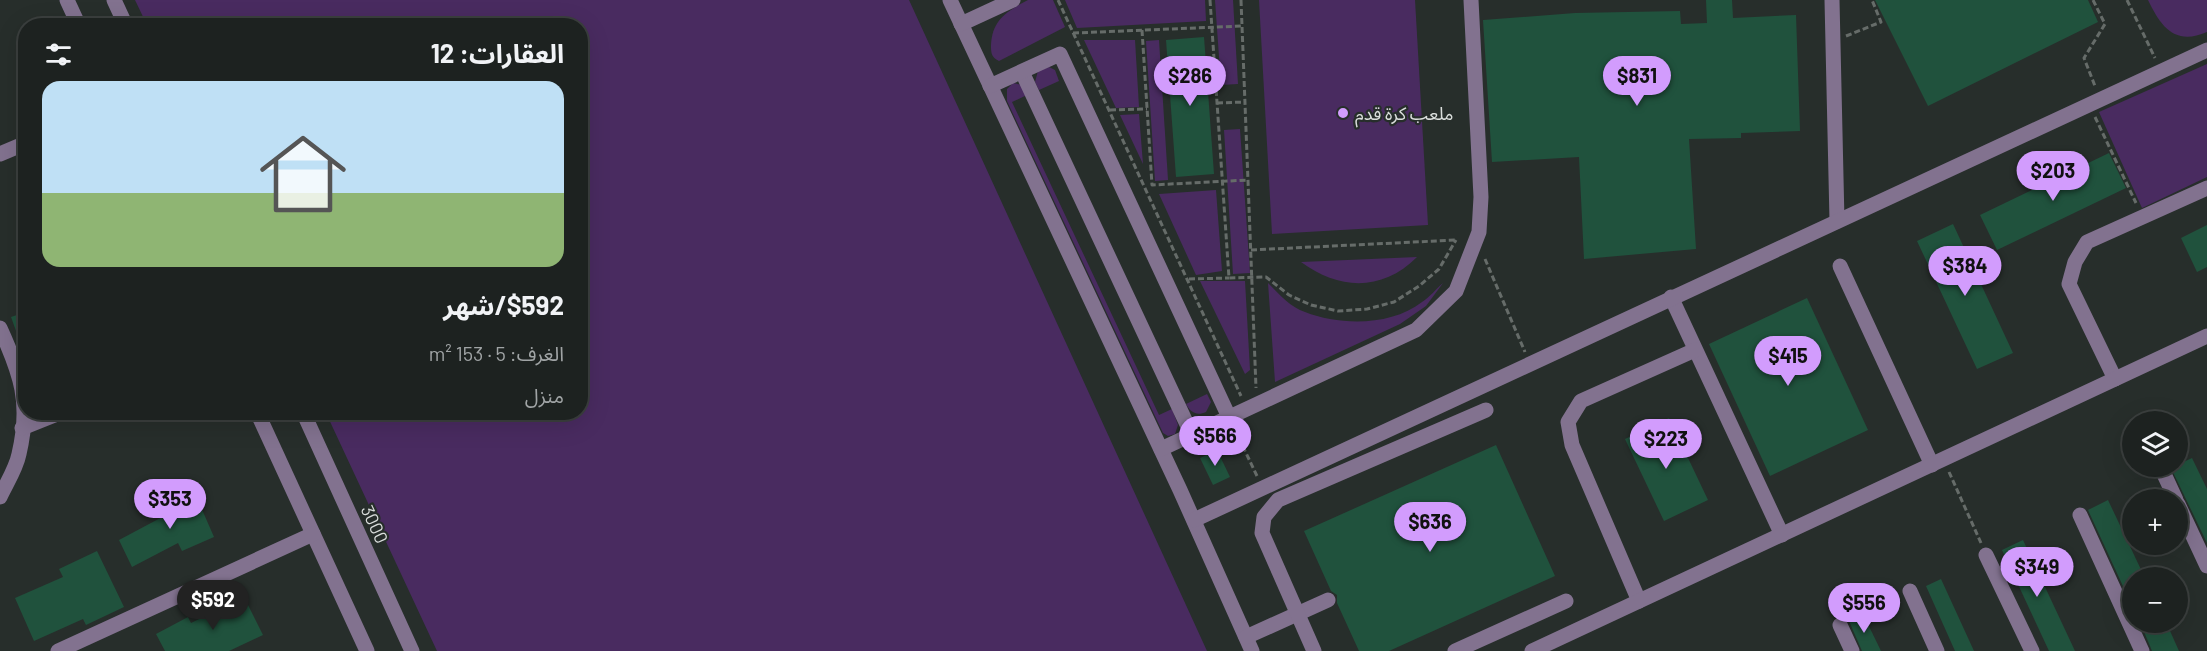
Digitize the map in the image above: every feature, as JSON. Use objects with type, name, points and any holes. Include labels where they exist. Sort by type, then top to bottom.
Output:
[{"type":"street","points":[[67,0],[75,18]]},
{"type":"street","points":[[114,0],[122,18]]},
{"type":"street","points":[[950,0],[1194,520],[1249,644],[1297,614],[1328,600]]},
{"type":"street","points":[[961,24],[1013,0]]},
{"type":"street","points":[[1161,449],[1416,330],[1456,291],[1477,239],[1481,197],[1472,0]]},
{"type":"street","points":[[1832,0],[1837,221]]},
{"type":"street","points":[[1194,520],[2207,50]]},
{"type":"street","points":[[990,86],[1060,54],[1229,417]]},
{"type":"street","points":[[1022,72],[1192,435]]},
{"type":"street","points":[[0,154],[18,146]]},
{"type":"street","points":[[2115,379],[2069,284],[2075,262],[2087,242],[2207,188]]},
{"type":"street","points":[[1840,266],[1938,462]]},
{"type":"street","points":[[1671,297],[1782,535]]},
{"type":"street","points":[[0,328],[18,368]]},
{"type":"street","points":[[1532,651],[2207,336]]},
{"type":"street","points":[[1639,601],[1572,445],[1568,422],[1581,401],[1695,350]]},
{"type":"street","points":[[1314,651],[1262,533],[1264,517],[1278,500],[1486,410]]},
{"type":"street","points":[[0,497],[19,456],[23,420]]},
{"type":"street","points":[[22,428],[42,420]]},
{"type":"street","points":[[261,420],[367,651]]},
{"type":"street","name":"3000","points":[[307,420],[412,651]]},
{"type":"street","points":[[2080,515],[2142,651]]},
{"type":"street","points":[[2188,525],[2207,566]]},
{"type":"street","points":[[58,651],[313,534]]},
{"type":"street","points":[[1986,555],[2032,651]]},
{"type":"street","points":[[1910,591],[1937,651]]},
{"type":"street","points":[[1455,651],[1566,602]]},
{"type":"street","points":[[1840,625],[1852,651]]},
{"type":"path","points":[[1058,0],[1188,279],[1252,407]]},
{"type":"path","points":[[1210,0],[1229,278]]},
{"type":"path","points":[[1241,0],[1252,277],[1252,407]]},
{"type":"path","points":[[1833,42],[1881,22],[1872,0]]},
{"type":"path","points":[[2093,0],[2105,24],[2084,58],[2095,102],[2143,216]]},
{"type":"path","points":[[2127,0],[2161,71]]},
{"type":"path","points":[[1073,33],[1242,26]]},
{"type":"path","points":[[1142,30],[1152,184]]},
{"type":"path","points":[[1217,103],[1245,102]]},
{"type":"path","points":[[1109,110],[1147,109]]},
{"type":"path","points":[[1144,185],[1248,180]]},
{"type":"path","points":[[1251,250],[1477,239],[1530,363]]},
{"type":"path","points":[[1188,279],[1266,277],[1289,295],[1311,305],[1338,310],[1367,309],[1394,302],[1419,286],[1439,269],[1456,240]]},
{"type":"path","points":[[1229,417],[1262,488]]},
{"type":"path","points":[[1938,462],[1986,555]]},
{"type":"shaded area","points":[[135,0],[909,0],[1207,651],[437,651],[329,420],[588,420],[588,18],[144,18]]},
{"type":"shaded area","points":[[1028,0],[1053,0],[1065,27],[999,61],[991,53],[994,29],[1007,12]]},
{"type":"shaded area","points":[[1065,0],[1205,0],[1206,21],[1077,28]]},
{"type":"shaded area","points":[[1215,0],[1233,0],[1238,84],[1221,85]]},
{"type":"shaded area","name":"ملعب كرة قدم","points":[[1259,0],[1415,0],[1428,225],[1272,234]]},
{"type":"shaded area","points":[[2148,0],[2207,0],[2207,32],[2186,37],[2170,31],[2158,18]]},
{"type":"shaded area","points":[[1084,40],[1135,40],[1139,107],[1116,108]]},
{"type":"shaded area","points":[[1159,40],[1168,180],[1155,181],[1146,41]]},
{"type":"shaded area","points":[[2207,64],[2207,177],[2142,208],[2099,112]]},
{"type":"shaded area","points":[[1049,67],[1055,70],[1059,81],[1039,90],[1035,82],[1038,71]]},
{"type":"shaded area","points":[[1013,83],[1022,85],[1027,95],[1012,102],[1159,415],[1172,409],[1178,425],[1175,434],[1168,436],[1163,433],[1007,101],[1007,89]]},
{"type":"shaded area","points":[[1139,114],[1143,164],[1120,115]]},
{"type":"shaded area","points":[[1240,129],[1250,273],[1233,274],[1224,130]]},
{"type":"shaded area","points":[[1216,190],[1222,271],[1196,275],[1159,194]]},
{"type":"shaded area","points":[[1417,257],[1404,268],[1389,276],[1360,283],[1330,278],[1301,262]]},
{"type":"shaded area","points":[[1200,281],[1245,281],[1250,370],[1245,374]]},
{"type":"shaded area","points":[[1268,283],[1285,300],[1300,310],[1334,320],[1365,321],[1396,316],[1410,310],[1443,283],[1426,306],[1400,324],[1275,382]]},
{"type":"shaded area","points":[[1207,394],[1211,402],[1206,412],[1200,414],[1190,410],[1186,404]]},
{"type":"building","points":[[1706,0],[1732,0],[1733,18],[1796,15],[1800,131],[1741,133],[1741,138],[1689,139],[1696,249],[1584,259],[1579,157],[1492,162],[1483,20],[1575,13],[1680,11],[1681,24],[1707,23]]},
{"type":"building","points":[[1875,0],[2088,0],[2098,22],[1928,106]]},
{"type":"building","points":[[1204,37],[1214,174],[1176,177],[1166,40]]},
{"type":"building","points":[[2109,153],[2126,188],[1997,250],[1980,215]]},
{"type":"building","points":[[1953,224],[2013,353],[1977,369],[1917,241]]},
{"type":"building","points":[[2207,225],[2207,267],[2197,272],[2181,238]]},
{"type":"building","points":[[1807,298],[1868,430],[1770,476],[1709,344]]},
{"type":"building","points":[[18,315],[18,336],[11,317]]},
{"type":"building","points":[[1669,418],[1708,500],[1664,521],[1625,439]]},
{"type":"building","points":[[1496,445],[1555,576],[1389,651],[1359,651],[1337,603],[1337,595],[1331,591],[1304,531]]},
{"type":"building","points":[[1217,450],[1230,477],[1213,485],[1200,458]]},
{"type":"building","points":[[2192,458],[2207,489],[2207,543],[2188,503],[2188,489],[2181,489],[2175,477],[2188,477],[2188,460]]},
{"type":"building","points":[[193,489],[214,537],[182,551],[178,543],[132,567],[119,540],[166,515],[161,503]]},
{"type":"building","points":[[2108,500],[2122,530],[2122,555],[2134,555],[2140,567],[2122,567],[2122,584],[2088,510]]},
{"type":"building","points":[[2023,540],[2075,651],[2049,651],[2002,550]]},
{"type":"building","points":[[97,551],[124,607],[86,625],[83,619],[34,641],[15,598],[63,577],[59,569]]},
{"type":"building","points":[[1941,579],[1974,651],[1955,651],[1926,586]]},
{"type":"building","points":[[244,597],[263,635],[229,651],[165,651],[156,634],[188,617],[191,623]]},
{"type":"building","points":[[1863,614],[1881,651],[1862,651],[1849,621]]},
{"type":"building","points":[[2145,633],[2171,633],[2179,651],[2152,651]]},
{"type":"place","name":"ملعب كرة قدم","points":[[1343,113]]}]
